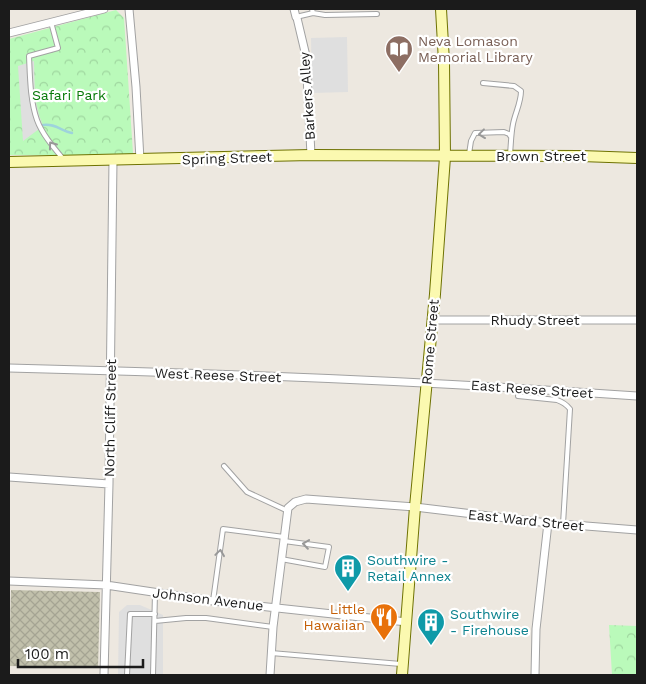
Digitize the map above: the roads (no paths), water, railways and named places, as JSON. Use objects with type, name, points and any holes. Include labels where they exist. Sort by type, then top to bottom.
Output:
[{"type":"street","points":[[9,33],[104,9]]},
{"type":"street","points":[[129,9],[140,160]]},
{"type":"street","name":"Barkers Alley","points":[[294,9],[306,56],[311,155]]},
{"type":"street","name":"Rome Street","points":[[402,670],[414,507],[446,156],[441,9]]},
{"type":"street","name":"Spring Street","points":[[9,162],[311,155],[446,156]]},
{"type":"street","name":"Brown Street","points":[[446,156],[637,158]]},
{"type":"street","name":"North Cliff Street","points":[[104,675],[109,484],[113,160]]},
{"type":"street","name":"Rhudy Street","points":[[432,320],[637,320]]},
{"type":"street","name":"West Reese Street","points":[[9,368],[110,370],[426,383]]},
{"type":"street","name":"East Reese Street","points":[[426,383],[637,396]]},
{"type":"street","points":[[9,477],[109,484]]},
{"type":"street","name":"East Ward Street","points":[[288,511],[288,508],[295,502],[306,499],[414,507],[548,523],[637,530]]},
{"type":"street","points":[[270,675],[275,607],[288,511]]},
{"type":"street","points":[[536,675],[536,629],[548,523]]},
{"type":"street","name":"Johnson Avenue","points":[[9,581],[106,585],[213,601],[407,622]]},
{"type":"lane","points":[[296,17],[312,11],[325,14],[377,14]]},
{"type":"lane","points":[[51,22],[58,48],[28,56],[36,120],[64,161]]},
{"type":"lane","points":[[483,83],[514,86],[521,91],[511,137],[510,156]]},
{"type":"lane","points":[[469,156],[471,141],[475,133],[504,132],[511,137]]},
{"type":"lane","points":[[518,396],[557,400],[570,409],[563,524]]},
{"type":"lane","points":[[224,466],[247,492],[288,511]]},
{"type":"lane","points":[[213,601],[223,529],[329,547],[325,567],[281,558]]},
{"type":"lane","points":[[153,675],[155,593]]},
{"type":"lane","points":[[127,675],[130,614],[155,614]]},
{"type":"lane","points":[[154,621],[206,618],[273,627]]},
{"type":"lane","points":[[271,653],[402,670]]},
{"type":"waterway","points":[[43,125],[51,125],[72,133]]},
{"type":"place","name":"Neva Lomason Memorial Library","points":[[399,73]]},
{"type":"place","name":"Southwire - Retail Annex","points":[[348,592]]},
{"type":"place","name":"Little Hawaiian","points":[[384,641]]},
{"type":"place","name":"Southwire - Firehouse","points":[[431,646]]},
{"type":"park label","name":"Safari Park","points":[[69,95]]}]
